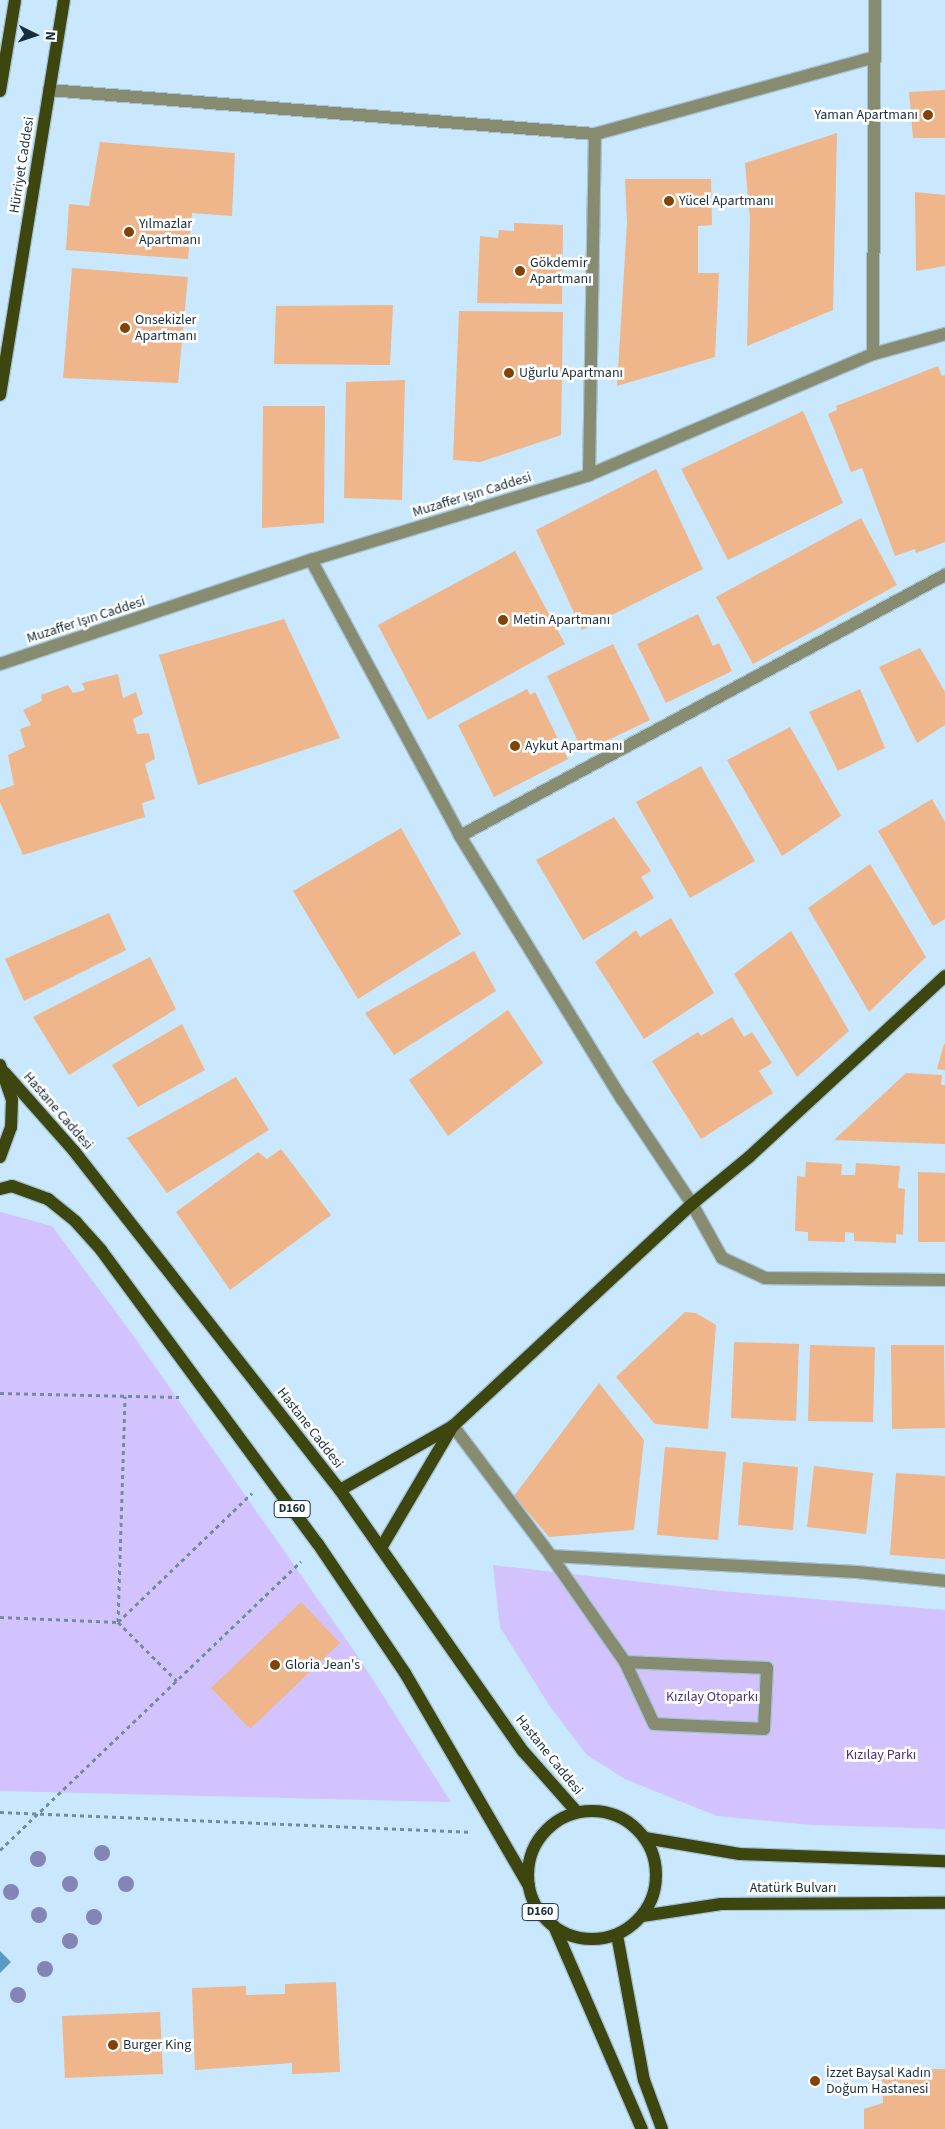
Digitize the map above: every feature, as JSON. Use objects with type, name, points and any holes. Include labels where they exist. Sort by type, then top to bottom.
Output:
[{"type":"main road","points":[[0,92],[15,0]]},
{"type":"main road","name":"Hürriyet Caddesi","points":[[0,395],[64,0]]},
{"type":"main road","points":[[340,1490],[453,1426],[692,1204],[749,1157],[945,976]]},
{"type":"main road","points":[[0,1157],[12,1127],[12,1100],[3,1069]]},
{"type":"main road","name":"Hastane Caddesi","points":[[3,1069],[74,1152],[340,1490],[523,1751],[577,1812]]},
{"type":"main road","name":"D160","points":[[0,1188],[12,1186],[48,1199],[76,1222],[101,1250],[318,1544],[405,1673],[500,1834],[529,1886],[535,1905],[554,1926],[579,1938],[599,1940],[617,1935],[642,1916],[654,1893],[657,1874],[653,1855],[645,1838],[632,1824],[615,1815],[596,1811],[577,1812],[562,1818],[538,1840],[528,1870],[529,1886]]},
{"type":"main road","points":[[381,1548],[453,1426]]},
{"type":"main road","points":[[645,1838],[740,1854],[945,1860]]},
{"type":"main road","name":"Atatürk Bulvarı","points":[[642,1916],[721,1904],[945,1903]]},
{"type":"main road","points":[[554,1926],[642,2129]]},
{"type":"main road","points":[[617,1935],[644,2080],[662,2129]]},
{"type":"street","points":[[873,354],[875,0]]},
{"type":"street","points":[[49,90],[595,134],[874,57]]},
{"type":"street","points":[[589,475],[595,134]]},
{"type":"street","name":"Muzaffer Işın Caddesi","points":[[0,664],[311,560],[589,475],[873,354],[945,334]]},
{"type":"street","points":[[311,560],[460,836],[622,1099],[692,1204],[722,1258],[765,1278],[945,1280]]},
{"type":"street","points":[[460,836],[945,575]]},
{"type":"street","points":[[453,1426],[551,1556],[625,1662],[654,1724],[764,1729],[767,1668],[625,1662]]},
{"type":"street","points":[[551,1556],[857,1572],[945,1581]]},
{"type":"path","points":[[0,1393],[210,1398]]},
{"type":"path","points":[[118,1622],[125,1396]]},
{"type":"path","points":[[118,1622],[269,1477]]},
{"type":"path","points":[[0,1850],[318,1544]]},
{"type":"path","points":[[0,1617],[118,1622],[177,1681]]},
{"type":"path","points":[[0,1812],[500,1834]]},
{"type":"green space","points":[[0,1212],[52,1226],[135,1338],[357,1655],[451,1802],[0,1791]]},
{"type":"green space","points":[[493,1565],[721,1591],[945,1610],[945,1829],[813,1825],[717,1816],[625,1779],[587,1755],[549,1705],[500,1627]]},
{"type":"water","points":[[0,1951],[11,1962],[0,1973]]},
{"type":"building","name":"Yaman Apartmanı","points":[[945,90],[945,138],[913,138],[909,92]]},
{"type":"building","points":[[837,133],[833,310],[747,346],[750,220],[745,163]]},
{"type":"building","points":[[100,142],[235,153],[232,216],[192,213],[188,259],[66,250],[69,204],[89,206]]},
{"type":"building","points":[[625,179],[711,179],[712,225],[698,226],[698,273],[719,273],[715,357],[617,386],[627,223]]},
{"type":"building","points":[[915,192],[945,195],[945,266],[916,271]]},
{"type":"building","name":"Gökdemir Apartmanı","points":[[514,223],[563,225],[562,304],[477,303],[480,236],[498,238],[499,230],[514,231]]},
{"type":"building","name":"Onsekizler Apartmanı","points":[[72,268],[188,277],[178,383],[63,378]]},
{"type":"building","points":[[393,305],[390,365],[274,364],[276,306]]},
{"type":"building","name":"Uğurlu Apartmanı","points":[[459,311],[563,312],[561,435],[480,462],[453,460]]},
{"type":"building","points":[[938,366],[942,376],[945,375],[945,542],[916,553],[915,549],[895,556],[862,468],[851,472],[828,414],[837,410],[836,406]]},
{"type":"building","points":[[405,380],[402,500],[344,498],[346,382]]},
{"type":"building","points":[[263,406],[325,406],[324,523],[262,528]]},
{"type":"building","points":[[803,411],[843,503],[728,560],[681,469]]},
{"type":"building","points":[[656,469],[703,569],[582,630],[536,530]]},
{"type":"building","points":[[861,518],[897,585],[753,664],[716,597]]},
{"type":"building","points":[[515,551],[565,644],[428,720],[378,625]]},
{"type":"building","points":[[698,614],[713,646],[719,643],[732,671],[666,703],[637,644]]},
{"type":"building","points":[[284,619],[340,738],[198,785],[159,655]]},
{"type":"building","points":[[613,644],[650,720],[583,752],[547,676]]},
{"type":"building","points":[[920,648],[945,692],[945,725],[917,743],[879,667]]},
{"type":"building","points":[[118,674],[123,698],[136,692],[143,714],[133,719],[137,734],[149,733],[155,759],[145,764],[155,799],[142,803],[145,817],[23,855],[0,802],[0,790],[14,785],[8,755],[25,747],[20,729],[31,725],[23,710],[42,701],[41,695],[68,685],[73,693],[85,690],[82,683]]},
{"type":"building","name":"Aykut Apartmanı","points":[[527,689],[530,695],[535,692],[568,759],[494,797],[458,725]]},
{"type":"building","points":[[860,689],[885,748],[838,771],[809,712]]},
{"type":"building","points":[[790,727],[841,816],[782,856],[727,760]]},
{"type":"building","points":[[701,766],[755,861],[690,898],[636,802]]},
{"type":"building","points":[[932,799],[945,822],[945,919],[933,926],[878,831]]},
{"type":"building","points":[[614,817],[651,871],[641,877],[654,898],[583,940],[536,860]]},
{"type":"building","points":[[401,828],[461,934],[358,999],[293,891]]},
{"type":"building","points":[[870,864],[926,957],[869,1012],[808,908]]},
{"type":"building","points":[[109,913],[126,950],[24,1001],[5,959]]},
{"type":"building","points":[[671,918],[714,993],[644,1039],[595,962],[636,930],[640,937]]},
{"type":"building","points":[[791,931],[849,1031],[797,1077],[734,974]]},
{"type":"building","points":[[474,951],[496,991],[394,1055],[365,1013]]},
{"type":"building","points":[[150,957],[176,1009],[69,1075],[33,1017]]},
{"type":"building","points":[[508,1010],[543,1063],[448,1136],[409,1080]]},
{"type":"building","points":[[732,1017],[744,1037],[752,1032],[772,1063],[759,1071],[773,1093],[701,1139],[652,1061],[698,1032],[701,1036]]},
{"type":"building","points":[[182,1024],[205,1070],[138,1107],[112,1065]]},
{"type":"building","points":[[945,1044],[945,1070],[937,1069]]},
{"type":"building","points":[[906,1073],[942,1075],[941,1085],[945,1085],[945,1144],[834,1140]]},
{"type":"building","points":[[236,1077],[269,1130],[167,1193],[127,1138]]},
{"type":"building","points":[[281,1149],[331,1215],[230,1290],[176,1212],[258,1152],[267,1159]]},
{"type":"building","points":[[806,1162],[842,1164],[841,1175],[855,1175],[856,1163],[900,1166],[898,1188],[905,1189],[903,1235],[896,1234],[896,1243],[854,1241],[854,1233],[845,1232],[845,1242],[808,1241],[808,1232],[795,1231],[797,1176],[805,1177]]},
{"type":"building","points":[[918,1172],[945,1173],[945,1242],[918,1242]]},
{"type":"building","points":[[685,1312],[696,1313],[716,1325],[708,1429],[655,1424],[616,1377]]},
{"type":"building","points":[[734,1342],[799,1344],[796,1421],[731,1418]]},
{"type":"building","points":[[810,1345],[875,1347],[873,1422],[808,1421]]},
{"type":"building","points":[[891,1345],[944,1345],[945,1428],[892,1429]]},
{"type":"building","points":[[599,1383],[644,1440],[634,1530],[549,1537],[514,1496]]},
{"type":"building","points":[[665,1447],[726,1452],[718,1540],[657,1535]]},
{"type":"building","points":[[743,1462],[798,1467],[793,1530],[738,1525]]},
{"type":"building","points":[[814,1466],[873,1473],[866,1534],[807,1527]]},
{"type":"building","points":[[896,1473],[945,1476],[945,1559],[890,1555]]},
{"type":"building","name":"Gloria Jean's","points":[[301,1602],[340,1643],[250,1729],[211,1688]]},
{"type":"building","points":[[336,1982],[340,2072],[292,2074],[292,2063],[195,2070],[192,1988],[246,1986],[246,1995],[285,1994],[285,1984]]},
{"type":"building","name":"Burger King","points":[[160,2012],[163,2074],[65,2078],[62,2016]]},
{"type":"building","points":[[945,2069],[945,2129],[864,2129],[864,2109],[883,2103],[882,2070]]},
{"type":"place","name":"Yaman Apartmanı","points":[[928,115]]},
{"type":"place","name":"Yücel Apartmanı","points":[[669,201]]},
{"type":"place","name":"Yılmazlar Apartmanı","points":[[129,232]]},
{"type":"place","name":"Gökdemir Apartmanı","points":[[520,271]]},
{"type":"place","name":"Onsekizler Apartmanı","points":[[125,328]]},
{"type":"place","name":"Uğurlu Apartmanı","points":[[509,373]]},
{"type":"place","name":"Metin Apartmanı","points":[[503,620]]},
{"type":"place","name":"Aykut Apartmanı","points":[[515,746]]},
{"type":"place","name":"Gloria Jean's","points":[[275,1665]]},
{"type":"place","name":"Burger King","points":[[113,2045]]},
{"type":"place","name":"İzzet Baysal Kadın Doğum Hastanesi","points":[[815,2081]]},
{"type":"park label","name":"Kızılay Otoparkı","points":[[712,1697]]},
{"type":"park label","name":"Kızılay Parkı","points":[[881,1755]]}]
